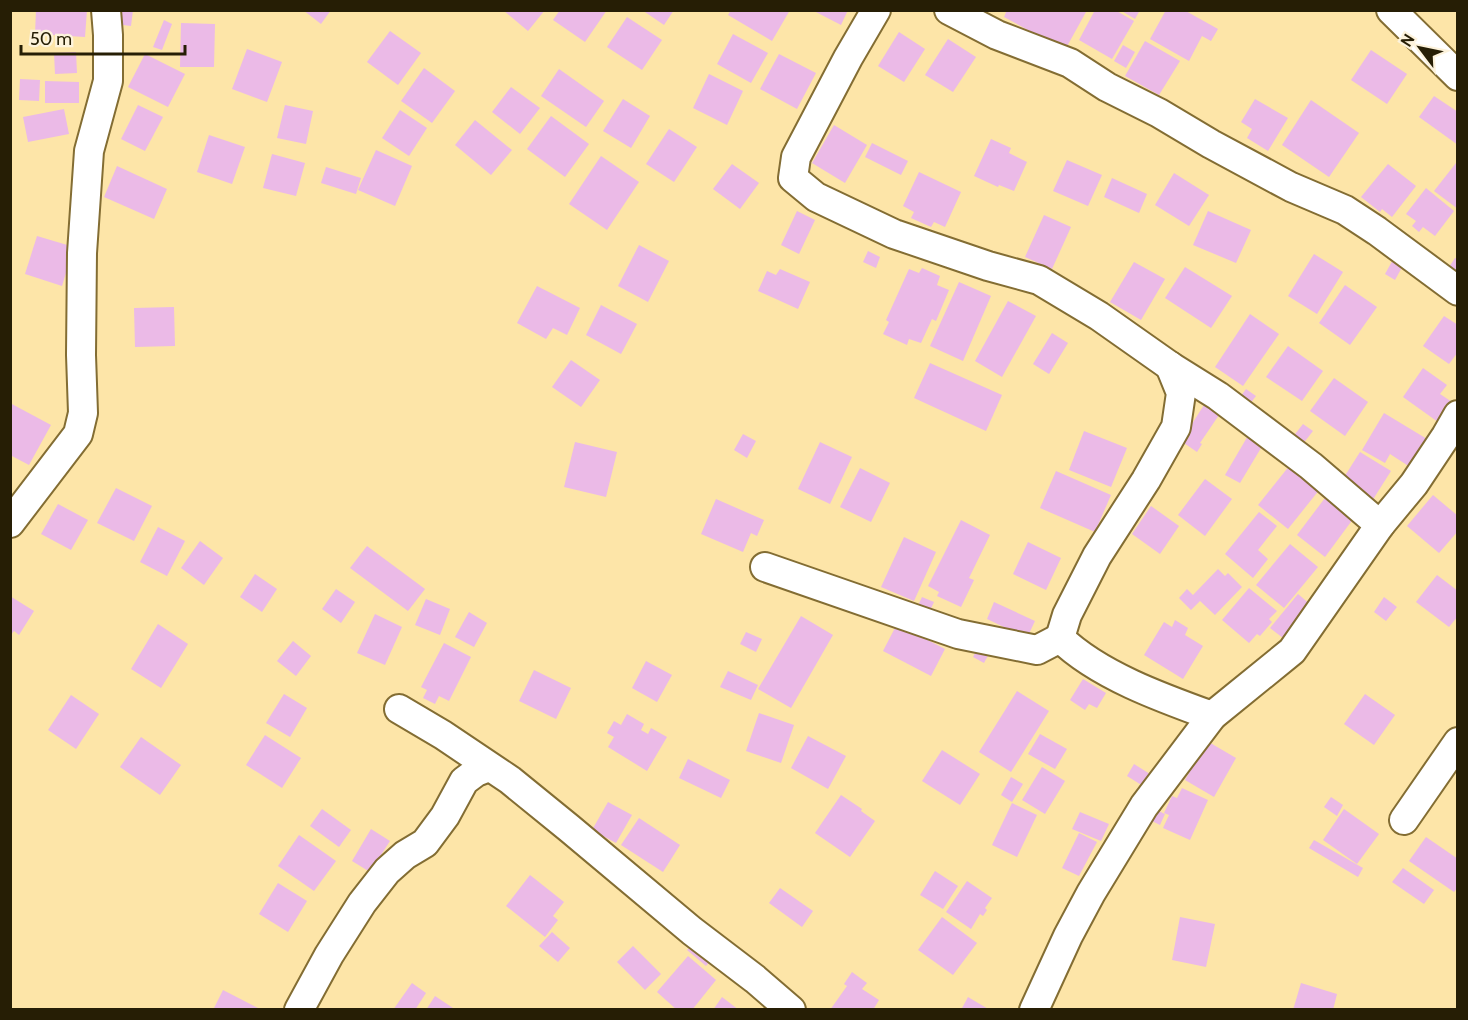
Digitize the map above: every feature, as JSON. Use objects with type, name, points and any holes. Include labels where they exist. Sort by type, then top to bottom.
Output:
[{"type":"street","points":[[10,523],[78,434],[83,413],[81,355],[83,242],[89,151],[108,81],[106,10]]},
{"type":"street","points":[[876,10],[796,157],[793,178],[816,197],[894,234],[988,266],[1039,280],[1099,316],[1170,366],[1218,396],[1302,459],[1380,525]]},
{"type":"street","points":[[949,10],[997,35],[1070,63],[1107,87],[1159,113],[1292,187],[1345,210],[1458,291]]},
{"type":"street","points":[[1391,10],[1458,76]]},
{"type":"street","points":[[765,567],[958,634],[1037,650],[1060,638],[1067,615],[1097,556],[1146,480],[1176,427],[1182,393],[1170,366]]},
{"type":"street","points":[[1034,1010],[1068,936],[1091,893],[1144,806],[1212,716],[1292,651],[1380,525],[1414,484],[1458,415]]},
{"type":"street","points":[[1060,638],[1072,650],[1099,667],[1155,695],[1212,716]]},
{"type":"street","points":[[399,709],[443,735],[510,780],[791,1010]]},
{"type":"street","points":[[1404,820],[1458,742]]},
{"type":"street","points":[[299,1010],[362,903],[387,871],[405,855],[425,843],[446,816],[464,781],[476,772],[489,767]]},
{"type":"building","points":[[36,10],[87,10],[85,37],[35,34]]},
{"type":"building","points":[[117,10],[133,10],[131,26],[115,24]]},
{"type":"building","points":[[303,10],[331,10],[321,24]]},
{"type":"building","points":[[503,10],[545,10],[528,31]]},
{"type":"building","points":[[560,10],[607,10],[585,42],[553,20]]},
{"type":"building","points":[[642,10],[674,10],[664,25]]},
{"type":"building","points":[[731,10],[790,10],[772,41],[728,15]]},
{"type":"building","points":[[812,10],[848,10],[841,25]]},
{"type":"building","points":[[1007,10],[1083,10],[1086,12],[1065,50],[1004,17]]},
{"type":"building","points":[[1095,10],[1115,10],[1134,21],[1112,59],[1079,40]]},
{"type":"building","points":[[1120,10],[1140,10],[1135,19]]},
{"type":"building","points":[[1166,10],[1184,10],[1218,29],[1211,41],[1202,36],[1189,61],[1150,39]]},
{"type":"building","points":[[627,17],[662,40],[642,70],[607,47]]},
{"type":"building","points":[[164,20],[172,24],[162,50],[153,47]]},
{"type":"building","points":[[181,23],[215,24],[214,67],[180,67]]},
{"type":"building","points":[[390,31],[421,53],[398,85],[367,62]]},
{"type":"building","points":[[899,32],[925,49],[904,82],[878,66]]},
{"type":"building","points":[[733,34],[768,53],[751,83],[717,64]]},
{"type":"building","points":[[948,39],[976,57],[953,92],[925,75]]},
{"type":"building","points":[[1145,41],[1180,61],[1159,95],[1125,76]]},
{"type":"building","points":[[1123,45],[1135,52],[1126,68],[1114,61]]},
{"type":"building","points":[[247,49],[282,62],[267,102],[232,89]]},
{"type":"building","points":[[1371,50],[1407,74],[1387,104],[1351,80]]},
{"type":"building","points":[[76,52],[77,73],[55,74],[54,53]]},
{"type":"building","points":[[145,54],[185,74],[168,107],[128,87]]},
{"type":"building","points":[[779,54],[816,73],[797,109],[760,89]]},
{"type":"building","points":[[424,68],[455,91],[432,123],[401,101]]},
{"type":"building","points":[[559,69],[604,101],[586,127],[541,96]]},
{"type":"building","points":[[709,74],[743,91],[727,125],[693,108]]},
{"type":"building","points":[[20,79],[40,80],[39,101],[19,100]]},
{"type":"building","points":[[45,81],[79,82],[79,103],[45,103]]},
{"type":"building","points":[[511,87],[540,108],[520,134],[492,112]]},
{"type":"building","points":[[1434,96],[1458,112],[1458,145],[1419,117]]},
{"type":"building","points":[[623,99],[650,116],[631,148],[603,131]]},
{"type":"building","points":[[1255,99],[1288,118],[1268,151],[1247,138],[1252,129],[1241,122]]},
{"type":"building","points":[[1311,100],[1359,133],[1329,177],[1282,145]]},
{"type":"building","points":[[138,105],[163,117],[145,151],[121,139]]},
{"type":"building","points":[[285,105],[313,111],[306,144],[277,138]]},
{"type":"building","points":[[64,109],[69,134],[28,142],[23,117]]},
{"type":"building","points":[[400,110],[427,128],[409,156],[382,138]]},
{"type":"building","points":[[551,116],[589,144],[565,177],[527,149]]},
{"type":"building","points":[[475,120],[512,150],[491,175],[455,145]]},
{"type":"building","points":[[834,125],[867,145],[845,183],[812,163]]},
{"type":"building","points":[[669,129],[697,147],[674,182],[646,164]]},
{"type":"building","points":[[209,135],[245,147],[232,184],[197,172]]},
{"type":"building","points":[[991,139],[1011,148],[1009,153],[1027,162],[1014,191],[999,185],[998,187],[974,176]]},
{"type":"building","points":[[872,143],[908,161],[901,175],[865,157]]},
{"type":"building","points":[[376,150],[412,166],[395,206],[358,190]]},
{"type":"building","points":[[272,154],[305,163],[296,196],[263,188]]},
{"type":"building","points":[[601,156],[639,182],[607,230],[569,204]]},
{"type":"building","points":[[1067,160],[1102,175],[1088,206],[1053,191]]},
{"type":"building","points":[[1456,163],[1458,164],[1458,209],[1434,191]]},
{"type":"building","points":[[732,164],[759,183],[740,209],[713,189]]},
{"type":"building","points":[[1388,164],[1416,186],[1392,217],[1382,209],[1380,212],[1361,197]]},
{"type":"building","points":[[117,166],[167,189],[154,219],[104,197]]},
{"type":"building","points":[[326,167],[361,178],[356,194],[321,183]]},
{"type":"building","points":[[919,172],[961,192],[945,227],[934,222],[931,227],[911,218],[914,212],[903,206]]},
{"type":"building","points":[[1174,173],[1209,195],[1189,226],[1155,205]]},
{"type":"building","points":[[1112,178],[1147,194],[1139,213],[1104,197]]},
{"type":"building","points":[[1426,188],[1454,211],[1435,236],[1423,227],[1419,232],[1412,226],[1416,221],[1406,214]]},
{"type":"building","points":[[797,211],[815,220],[799,254],[781,245]]},
{"type":"building","points":[[1208,211],[1251,230],[1236,263],[1193,245]]},
{"type":"building","points":[[1044,215],[1071,227],[1052,269],[1025,257]]},
{"type":"building","points":[[37,236],[74,247],[62,286],[25,274]]},
{"type":"building","points":[[639,245],[669,261],[648,302],[618,286]]},
{"type":"building","points":[[868,251],[880,257],[876,268],[863,262]]},
{"type":"building","points":[[1314,254],[1343,272],[1317,314],[1288,296]]},
{"type":"building","points":[[1395,256],[1405,262],[1395,280],[1385,274]]},
{"type":"building","points":[[1455,258],[1458,259],[1458,277],[1447,270]]},
{"type":"building","points":[[1134,262],[1165,279],[1141,320],[1110,302]]},
{"type":"building","points":[[1185,267],[1232,296],[1211,328],[1165,298]]},
{"type":"building","points":[[922,268],[940,276],[937,285],[949,290],[936,321],[932,319],[921,343],[909,339],[907,345],[883,334],[889,322],[886,320],[909,269],[919,273]]},
{"type":"building","points":[[780,269],[810,282],[798,309],[758,291],[767,271],[776,275]]},
{"type":"building","points":[[959,282],[991,296],[963,361],[930,346]]},
{"type":"building","points":[[1345,285],[1377,307],[1350,345],[1319,323]]},
{"type":"building","points":[[537,286],[580,308],[567,335],[553,328],[546,339],[517,323]]},
{"type":"building","points":[[1008,301],[1036,316],[1002,377],[975,361]]},
{"type":"building","points":[[601,305],[637,324],[621,354],[586,335]]},
{"type":"building","points":[[174,307],[175,346],[135,347],[134,308]]},
{"type":"building","points":[[1250,314],[1279,334],[1243,386],[1215,367]]},
{"type":"building","points":[[1444,316],[1458,325],[1458,352],[1449,364],[1423,346]]},
{"type":"building","points":[[1052,333],[1068,343],[1049,374],[1033,364]]},
{"type":"building","points":[[1288,346],[1323,371],[1302,401],[1266,377]]},
{"type":"building","points":[[571,360],[600,380],[581,407],[552,387]]},
{"type":"building","points":[[930,363],[1002,395],[986,431],[914,398]]},
{"type":"building","points":[[1423,368],[1447,385],[1440,394],[1452,402],[1438,422],[1403,397]]},
{"type":"building","points":[[1334,378],[1368,402],[1345,436],[1310,411]]},
{"type":"building","points":[[1246,389],[1256,396],[1246,409],[1236,403]]},
{"type":"building","points":[[10,403],[51,425],[29,465],[10,455]]},
{"type":"building","points":[[1204,405],[1219,415],[1200,443],[1202,444],[1197,452],[1181,441]]},
{"type":"building","points":[[1384,413],[1427,439],[1410,467],[1390,454],[1385,463],[1362,450]]},
{"type":"building","points":[[1303,424],[1313,431],[1302,445],[1292,438]]},
{"type":"building","points":[[1084,431],[1127,448],[1111,487],[1069,470]]},
{"type":"building","points":[[743,434],[756,441],[747,458],[734,450]]},
{"type":"building","points":[[1249,434],[1264,443],[1240,483],[1225,475]]},
{"type":"building","points":[[575,442],[617,452],[606,497],[564,487]]},
{"type":"building","points":[[820,442],[852,457],[830,504],[798,489]]},
{"type":"building","points":[[1360,452],[1391,471],[1372,501],[1341,482]]},
{"type":"building","points":[[1290,465],[1320,489],[1288,529],[1258,505]]},
{"type":"building","points":[[860,468],[890,483],[871,522],[840,507]]},
{"type":"building","points":[[1056,471],[1111,495],[1095,532],[1040,508]]},
{"type":"building","points":[[1205,479],[1232,499],[1205,536],[1178,515]]},
{"type":"building","points":[[116,488],[152,506],[134,541],[97,523]]},
{"type":"building","points":[[1328,494],[1356,515],[1325,557],[1297,535]]},
{"type":"building","points":[[1433,495],[1458,516],[1458,531],[1439,553],[1407,526]]},
{"type":"building","points":[[716,499],[764,520],[757,536],[751,533],[743,552],[701,534]]},
{"type":"building","points":[[58,504],[88,520],[71,550],[41,534]]},
{"type":"building","points":[[1151,506],[1179,526],[1160,554],[1132,534]]},
{"type":"building","points":[[1259,512],[1277,526],[1258,550],[1268,559],[1253,578],[1225,554]]},
{"type":"building","points":[[961,520],[990,535],[969,578],[974,580],[961,607],[937,596],[939,592],[928,586]]},
{"type":"building","points":[[158,527],[185,541],[167,576],[140,562]]},
{"type":"building","points":[[904,537],[936,552],[914,601],[881,587]]},
{"type":"building","points":[[200,541],[223,558],[204,585],[181,568]]},
{"type":"building","points":[[1028,542],[1061,558],[1046,590],[1013,574]]},
{"type":"building","points":[[1290,544],[1318,567],[1284,608],[1256,585]]},
{"type":"building","points":[[367,546],[425,589],[408,611],[350,568]]},
{"type":"building","points":[[1218,569],[1225,576],[1228,573],[1242,587],[1215,615],[1200,601],[1191,610],[1179,598],[1187,589],[1193,595]]},
{"type":"building","points":[[255,574],[277,589],[262,612],[240,597]]},
{"type":"building","points":[[1437,575],[1458,591],[1458,616],[1449,627],[1416,602]]},
{"type":"building","points":[[1249,588],[1277,611],[1269,619],[1272,622],[1260,636],[1257,634],[1249,643],[1222,620]]},
{"type":"building","points":[[336,589],[355,602],[341,623],[322,609]]},
{"type":"building","points":[[1298,594],[1311,605],[1283,638],[1270,628]]},
{"type":"building","points":[[10,596],[34,611],[19,635],[14,631],[10,636]]},
{"type":"building","points":[[922,597],[934,602],[928,615],[916,610]]},
{"type":"building","points":[[1384,597],[1397,607],[1386,621],[1374,612]]},
{"type":"building","points":[[426,599],[450,609],[440,635],[415,625]]},
{"type":"building","points":[[994,602],[1035,621],[1027,638],[987,619]]},
{"type":"building","points":[[469,612],[487,623],[474,647],[455,637]]},
{"type":"building","points":[[375,614],[402,627],[385,665],[357,653]]},
{"type":"building","points":[[801,616],[833,635],[791,708],[758,689]]},
{"type":"building","points":[[1175,620],[1188,628],[1185,635],[1203,646],[1183,679],[1144,655],[1164,622],[1172,627]]},
{"type":"building","points":[[158,624],[188,644],[161,688],[131,669]]},
{"type":"building","points":[[897,624],[945,649],[931,676],[883,651]]},
{"type":"building","points":[[746,632],[762,639],[756,652],[740,644]]},
{"type":"building","points":[[293,641],[311,656],[296,676],[277,661]]},
{"type":"building","points":[[444,643],[471,657],[449,701],[439,696],[435,704],[423,698],[427,690],[421,687]]},
{"type":"building","points":[[979,646],[990,652],[984,663],[973,657]]},
{"type":"building","points":[[646,661],[672,675],[657,702],[632,688]]},
{"type":"building","points":[[534,670],[571,688],[556,719],[519,701]]},
{"type":"building","points":[[728,671],[758,685],[751,700],[720,687]]},
{"type":"building","points":[[1083,679],[1106,693],[1097,708],[1089,704],[1085,710],[1070,700]]},
{"type":"building","points":[[1017,691],[1049,711],[1011,772],[979,752]]},
{"type":"building","points":[[284,694],[307,708],[290,737],[266,723]]},
{"type":"building","points":[[1365,694],[1395,715],[1374,745],[1344,724]]},
{"type":"building","points":[[71,695],[99,714],[76,749],[48,730]]},
{"type":"building","points":[[759,713],[794,725],[781,763],[746,751]]},
{"type":"building","points":[[627,714],[644,724],[641,730],[648,734],[651,728],[667,737],[647,771],[608,747],[614,737],[607,733],[614,721],[621,725]]},
{"type":"building","points":[[1040,734],[1067,749],[1055,769],[1028,754]]},
{"type":"building","points":[[265,735],[301,758],[282,788],[246,765]]},
{"type":"building","points":[[808,736],[846,756],[828,789],[791,768]]},
{"type":"building","points":[[141,737],[181,765],[160,795],[120,767]]},
{"type":"building","points":[[1207,741],[1236,758],[1214,797],[1185,780]]},
{"type":"building","points":[[942,750],[980,774],[960,805],[922,781]]},
{"type":"building","points":[[688,759],[730,780],[721,798],[679,778]]},
{"type":"building","points":[[1134,764],[1150,774],[1143,786],[1127,776]]},
{"type":"building","points":[[1042,767],[1065,781],[1045,814],[1022,800]]},
{"type":"building","points":[[1011,777],[1023,784],[1012,802],[1001,795]]},
{"type":"building","points":[[1182,788],[1208,800],[1190,840],[1163,828],[1169,815],[1164,813],[1172,796],[1177,798]]},
{"type":"building","points":[[841,795],[875,821],[850,857],[815,833]]},
{"type":"building","points":[[1331,797],[1343,805],[1337,816],[1324,807]]},
{"type":"building","points":[[608,802],[632,815],[616,843],[592,830]]},
{"type":"building","points":[[1012,803],[1037,815],[1017,857],[992,845]]},
{"type":"building","points":[[1152,808],[1165,814],[1160,825],[1146,818]]},
{"type":"building","points":[[322,809],[351,830],[339,847],[310,826]]},
{"type":"building","points":[[1344,809],[1379,834],[1357,864],[1323,840]]},
{"type":"building","points":[[1080,812],[1109,824],[1101,841],[1072,829]]},
{"type":"building","points":[[639,818],[680,845],[663,872],[621,845]]},
{"type":"building","points":[[371,829],[390,841],[370,872],[352,861]]},
{"type":"building","points":[[1079,833],[1097,842],[1079,876],[1062,868]]},
{"type":"building","points":[[299,835],[336,861],[314,891],[278,866]]},
{"type":"building","points":[[1426,837],[1458,859],[1458,887],[1454,892],[1409,861]]},
{"type":"building","points":[[1314,840],[1363,868],[1358,877],[1309,848]]},
{"type":"building","points":[[1403,868],[1434,890],[1424,904],[1392,882]]},
{"type":"building","points":[[935,871],[958,886],[943,909],[920,895]]},
{"type":"building","points":[[530,875],[564,902],[553,916],[558,920],[545,937],[506,906]]},
{"type":"building","points":[[967,881],[992,898],[983,916],[980,914],[971,929],[946,912]]},
{"type":"building","points":[[278,883],[307,901],[288,932],[259,914]]},
{"type":"building","points":[[780,888],[813,911],[802,927],[769,903]]},
{"type":"building","points":[[942,917],[977,943],[953,975],[918,950]]},
{"type":"building","points":[[1180,917],[1215,924],[1206,967],[1172,960]]},
{"type":"building","points":[[552,932],[570,948],[558,962],[539,946]]},
{"type":"building","points":[[694,942],[712,959],[706,966],[687,950]]},
{"type":"building","points":[[633,946],[661,974],[645,990],[617,962]]},
{"type":"building","points":[[688,956],[716,980],[692,1010],[677,1010],[657,992]]},
{"type":"building","points":[[852,972],[867,983],[862,989],[879,1000],[873,1010],[830,1010],[847,986],[844,984]]},
{"type":"building","points":[[412,983],[426,993],[415,1010],[393,1010]]},
{"type":"building","points":[[1301,983],[1337,994],[1333,1010],[1293,1010]]},
{"type":"building","points":[[223,990],[262,1010],[213,1010]]},
{"type":"building","points":[[435,996],[456,1010],[426,1010]]},
{"type":"building","points":[[722,997],[739,1010],[713,1010]]},
{"type":"building","points":[[968,997],[990,1010],[961,1010]]}]
